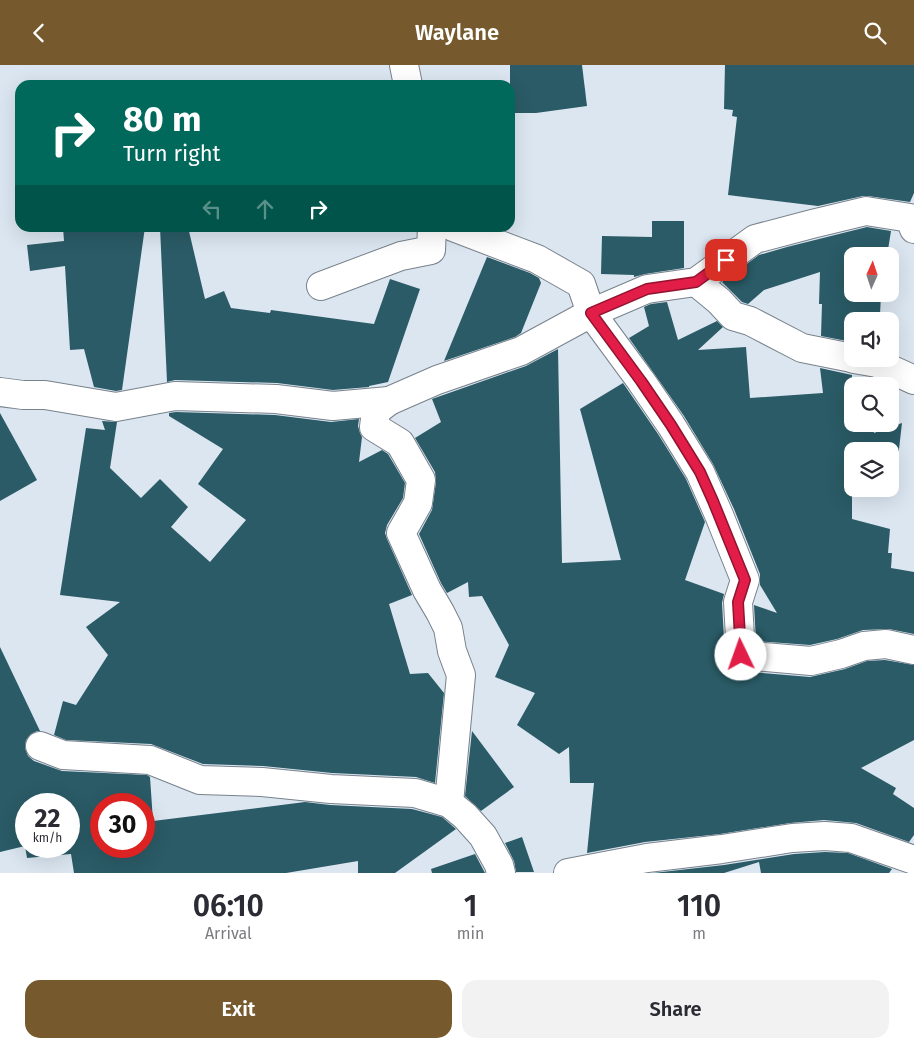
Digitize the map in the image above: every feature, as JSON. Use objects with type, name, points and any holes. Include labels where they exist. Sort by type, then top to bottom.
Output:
[{"type":"street","points":[[404,65],[407,80]]},
{"type":"street","points":[[449,803],[461,675],[452,651],[448,628],[427,590],[401,533],[418,503],[421,480],[400,443],[374,427],[376,411],[389,401],[437,380],[521,351],[591,313],[647,289],[696,282],[755,239],[812,223],[866,211],[910,218],[914,229]]},
{"type":"street","points":[[321,287],[401,256],[431,250],[432,232]]},
{"type":"street","points":[[466,232],[536,259],[581,285],[591,313],[671,425],[700,472],[719,515],[745,580],[738,602],[741,655],[810,661],[841,654],[864,646],[886,644],[914,650]]},
{"type":"street","points":[[696,282],[720,301],[733,316],[750,321],[802,349],[844,357]]},
{"type":"street","points":[[886,367],[914,380]]},
{"type":"street","points":[[0,392],[45,395],[116,407],[175,396],[276,399],[333,406],[389,401]]},
{"type":"street","points":[[40,746],[63,755],[150,760],[200,780],[262,782],[331,789],[415,793],[449,803],[465,816],[483,836],[499,865],[501,873]]},
{"type":"street","points":[[568,873],[646,858],[792,838],[851,838],[914,860]]},
{"type":"building","points":[[510,65],[582,65],[587,106],[536,113],[515,113],[515,80],[510,80]]},
{"type":"building","points":[[725,65],[914,65],[914,193],[910,202],[863,196],[818,206],[728,195],[737,117],[732,116],[733,110],[724,109]]},
{"type":"building","points":[[652,221],[684,221],[684,268],[634,277],[634,275],[601,274],[602,236],[652,237]]},
{"type":"building","points":[[867,227],[891,231],[888,247],[844,247],[844,303],[881,303],[880,312],[844,312],[844,340],[821,336],[820,272],[764,290],[748,304],[742,302],[722,282],[759,255]]},
{"type":"building","points":[[63,232],[144,232],[122,390],[116,391],[94,387],[84,349],[70,350],[65,266],[30,271],[27,245],[64,241]]},
{"type":"building","points":[[160,232],[189,232],[205,299],[224,291],[231,308],[270,313],[271,310],[374,324],[390,279],[420,289],[388,382],[369,387],[333,390],[277,383],[175,380],[167,382]]},
{"type":"building","points":[[487,257],[539,278],[541,283],[521,333],[515,337],[444,361]]},
{"type":"building","points":[[667,302],[678,340],[717,321],[723,327],[698,350],[746,347],[750,398],[823,393],[820,368],[852,375],[852,377],[844,377],[844,432],[899,432],[899,424],[902,423],[899,449],[899,442],[844,442],[844,497],[852,497],[852,519],[890,529],[888,553],[892,553],[891,568],[914,572],[914,634],[889,629],[863,630],[837,639],[810,645],[756,641],[754,605],[777,613],[760,585],[760,574],[734,509],[713,464],[684,416],[629,338],[649,326],[644,307]]},
{"type":"building","points":[[558,349],[562,563],[621,560],[580,409],[623,383],[686,479],[705,522],[685,580],[724,594],[722,603],[725,656],[727,663],[732,668],[740,671],[810,677],[845,669],[867,661],[885,660],[914,665],[914,740],[861,768],[896,788],[893,794],[914,808],[914,835],[909,842],[856,823],[824,820],[645,842],[587,853],[594,783],[570,783],[569,747],[559,754],[517,725],[535,693],[495,677],[509,645],[482,596],[469,597],[468,582],[447,593],[419,534],[432,510],[436,482],[435,472],[415,438],[441,422],[432,399],[526,366]]},
{"type":"building","points":[[0,413],[37,480],[0,501]]},
{"type":"building","points":[[169,413],[275,415],[331,422],[359,419],[358,426],[362,437],[359,462],[382,450],[388,454],[405,483],[403,498],[387,525],[385,533],[412,595],[389,604],[410,674],[428,673],[444,693],[435,783],[416,777],[332,773],[263,766],[203,764],[151,744],[66,740],[54,735],[63,701],[76,705],[108,655],[86,627],[120,602],[60,595],[86,428],[105,430],[102,421],[117,422],[110,468],[141,498],[160,479],[188,507],[171,527],[210,562],[246,520],[198,484],[223,449],[169,416]]},
{"type":"building","points":[[0,647],[40,731],[31,734],[26,740],[25,748],[28,756],[34,761],[62,771],[147,775],[150,777],[151,793],[90,793],[90,858],[155,858],[155,821],[305,802],[412,809],[442,817],[456,829],[395,873],[358,873],[358,861],[286,873],[74,873],[72,858],[80,858],[80,793],[15,793],[15,848],[0,852]]},
{"type":"building","points":[[472,731],[514,787],[481,811],[465,796]]},
{"type":"building","points":[[522,837],[534,872],[516,872],[514,861],[505,843]]},
{"type":"building","points":[[848,853],[892,869],[889,873],[761,873],[759,862],[724,873],[653,873],[724,865],[794,854]]},
{"type":"building","points":[[475,854],[485,873],[432,873],[431,869]]},
{"type":"route","points":[[726,260],[696,282],[647,289],[591,313],[671,425],[700,472],[713,501],[745,580],[738,602],[741,655]]}]
